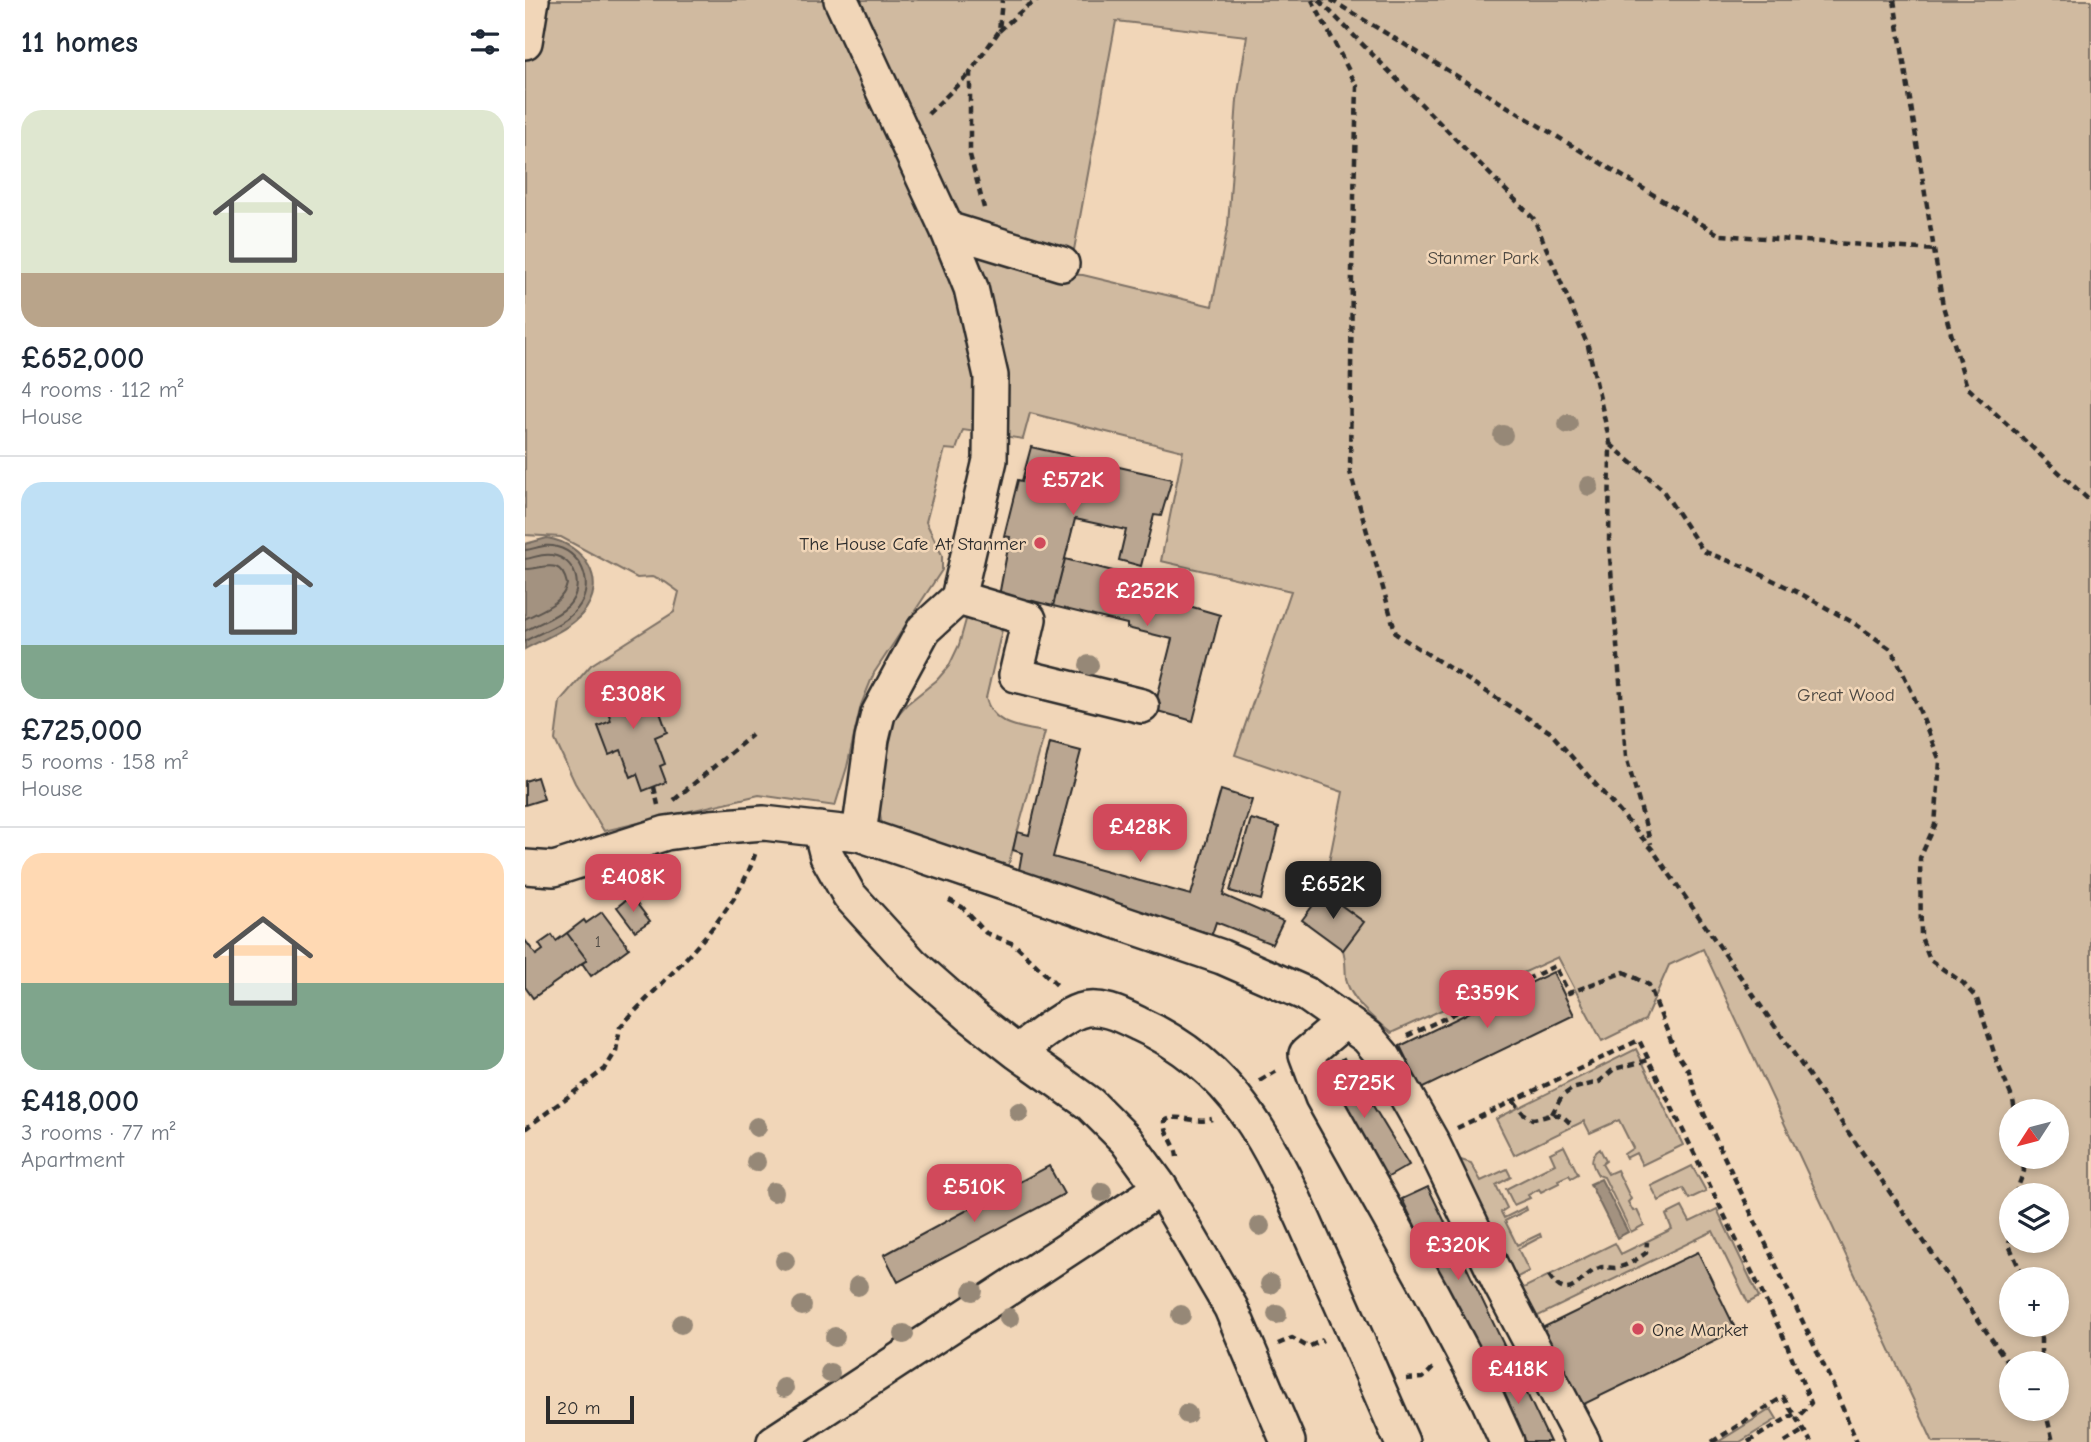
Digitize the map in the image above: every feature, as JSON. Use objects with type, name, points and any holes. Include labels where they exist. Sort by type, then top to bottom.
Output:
[{"type":"street","points":[[525,42],[532,0]]},
{"type":"street","points":[[841,0],[947,229],[971,288],[991,376],[990,460],[958,598],[924,629],[879,714],[872,739],[859,834]]},
{"type":"street","points":[[947,229],[1062,264]]},
{"type":"street","points":[[958,598],[1029,620],[1016,675],[1142,706]]},
{"type":"street","points":[[525,867],[554,869],[675,831],[764,823],[859,834],[1222,957],[1306,994],[1367,1037],[1384,1057],[1428,1135],[1500,1284],[1583,1442]]},
{"type":"street","points":[[820,829],[827,856],[849,895],[912,964],[971,1016],[1090,1104],[1126,1140],[1161,1188],[1231,1308],[1288,1442]]},
{"type":"street","points":[[1017,1052],[1079,1011],[1108,1010],[1168,1037],[1208,1067],[1238,1099],[1271,1149],[1353,1327],[1402,1442]]},
{"type":"street","points":[[1345,1021],[1306,1054],[1322,1097],[1458,1343],[1507,1442]]},
{"type":"street","points":[[773,1442],[1161,1188]]},
{"type":"path","points":[[999,31],[1002,0]]},
{"type":"path","points":[[904,138],[970,73],[999,31],[1038,0]]},
{"type":"path","points":[[1312,0],[1357,86],[1350,472],[1396,634],[1551,732],[1652,849],[2000,1351]]},
{"type":"path","points":[[1319,0],[1534,219],[1588,346],[1610,443],[1609,545],[1626,757],[1652,849]]},
{"type":"path","points":[[1331,0],[1720,234],[1934,250]]},
{"type":"path","points":[[1894,0],[1943,306],[1967,387],[2091,502]]},
{"type":"path","points":[[970,73],[969,155],[986,218],[984,241]]},
{"type":"path","points":[[1610,443],[1661,488],[1703,551],[1750,569],[1803,595],[1854,623],[1892,650],[1940,761],[1935,825],[1920,858],[1921,937],[1930,960],[1963,983],[1977,999],[1997,1062],[2013,1099]]},
{"type":"path","points":[[671,803],[752,735]]},
{"type":"path","points":[[660,811],[666,807]]},
{"type":"path","points":[[525,1129],[605,1069],[616,1051],[620,1027],[720,918],[752,864],[764,823]]},
{"type":"path","points":[[939,895],[962,907],[986,933],[1014,944],[1049,976],[1079,1011]]},
{"type":"path","points":[[1384,1057],[1397,1041],[1555,966],[1569,993],[1624,972],[1650,985],[1675,1051],[1689,1071],[1696,1096],[1832,1383],[1857,1442]]},
{"type":"path","points":[[1428,1135],[1514,1101],[1639,1040],[1784,1338],[1811,1403],[1795,1416],[1748,1442]]},
{"type":"path","points":[[1552,1114],[1562,1096],[1572,1089],[1599,1082],[1614,1069],[1649,1060]]},
{"type":"path","points":[[1514,1101],[1523,1113],[1532,1119],[1552,1114],[1565,1117],[1573,1127]]},
{"type":"path","points":[[1549,1275],[1556,1285],[1566,1289],[1577,1286],[1595,1269],[1617,1268],[1646,1253],[1647,1242]]},
{"type":"path","points":[[1250,1355],[1292,1338],[1308,1347],[1353,1327]]},
{"type":"path","points":[[1375,1381],[1423,1378],[1458,1343]]},
{"type":"path","points":[[1712,1442],[1783,1397],[1811,1442]]},
{"type":"path","points":[[2046,1421],[2053,1442]]},
{"type":"path","points":[[1785,1442],[1804,1430]]},
{"type":"green space","points":[[525,0],[2091,0],[2091,1442],[1933,1442],[1703,949],[1669,965],[1645,1020],[1602,1041],[1558,957],[1391,1033],[1364,1009],[1348,986],[1343,950],[1363,922],[1323,892],[1343,792],[1235,755],[1291,591],[1161,561],[1183,451],[1030,413],[1023,439],[963,430],[956,450],[945,449],[926,522],[942,555],[942,570],[874,673],[861,705],[835,806],[759,795],[604,831],[575,783],[555,740],[560,701],[591,665],[674,612],[679,592],[652,577],[637,578],[561,537],[525,535]],"holes":[[[1116,21],[1247,36],[1237,100],[1228,225],[1212,306],[1083,275],[1061,274],[1062,264],[1057,245],[1074,250]]]},
{"type":"green space","points":[[967,616],[1004,621],[986,698],[989,707],[1001,720],[1009,724],[1045,732],[1006,874],[895,836],[881,821],[878,798],[892,721],[949,666],[959,645]]},
{"type":"green space","points":[[1636,1049],[1683,1145],[1642,1165],[1636,1153],[1626,1158],[1624,1154],[1633,1148],[1619,1120],[1590,1133],[1584,1121],[1514,1155],[1496,1119]]},
{"type":"green space","points":[[1564,1146],[1578,1174],[1558,1180],[1559,1183],[1541,1192],[1539,1189],[1528,1195],[1530,1198],[1514,1205],[1506,1189],[1555,1164],[1550,1153]]},
{"type":"green space","points":[[1600,1149],[1606,1161],[1602,1164],[1608,1174],[1617,1170],[1631,1199],[1628,1202],[1633,1211],[1637,1210],[1644,1225],[1631,1232],[1604,1177],[1598,1175],[1593,1164],[1594,1155]]},
{"type":"green space","points":[[1451,1157],[1471,1163],[1481,1181],[1507,1169],[1511,1177],[1496,1185],[1507,1208],[1501,1212],[1504,1218],[1526,1207],[1527,1210],[1505,1221],[1517,1245],[1540,1234],[1541,1237],[1518,1249],[1529,1271],[1512,1280]]},
{"type":"green space","points":[[1692,1166],[1706,1191],[1689,1199],[1683,1188],[1659,1201],[1651,1186]]},
{"type":"green space","points":[[1682,1207],[1690,1222],[1717,1209],[1759,1297],[1748,1303],[1713,1231],[1530,1320],[1517,1291],[1615,1243],[1621,1254],[1672,1229],[1666,1215]]},
{"type":"green space","points":[[1771,1409],[1777,1419],[1740,1442],[1718,1442]]},
{"type":"water","points":[[547,538],[572,548],[582,556],[593,577],[594,589],[590,602],[576,620],[525,649],[525,544]]},
{"type":"water","points":[[1601,1179],[1628,1232],[1617,1238],[1590,1184]]},
{"type":"building","points":[[1031,447],[1172,479],[1161,516],[1154,515],[1141,566],[1119,560],[1126,530],[1075,519],[1053,606],[999,596],[1010,537],[1004,536],[1018,480],[1022,481]]},
{"type":"building","points":[[1065,559],[1129,575],[1127,588],[1220,615],[1193,721],[1154,710],[1172,639],[1127,628],[1127,624],[1053,606]]},
{"type":"building","points":[[627,672],[645,709],[657,704],[667,732],[655,737],[665,764],[660,766],[666,782],[643,791],[637,774],[631,777],[621,750],[609,755],[598,726],[611,721],[599,682]]},
{"type":"building","points":[[1050,743],[1081,751],[1053,857],[1191,895],[1221,790],[1252,800],[1223,895],[1283,921],[1272,944],[1216,922],[1212,934],[1017,881],[1022,853],[1013,850],[1017,832],[1029,835]]},
{"type":"building","points":[[537,777],[544,799],[525,805],[525,781]]},
{"type":"building","points":[[1251,819],[1279,827],[1261,900],[1230,891]]},
{"type":"building","points":[[1323,892],[1364,922],[1343,950],[1302,920]]},
{"type":"building","points":[[631,896],[650,921],[635,931],[617,907]]},
{"type":"building","points":[[602,912],[629,948],[591,976],[582,963],[587,960],[567,933],[584,920],[586,923]]},
{"type":"building","points":[[567,933],[587,960],[533,998],[525,987],[525,940],[536,955],[543,950],[539,944],[552,935],[556,941]]},
{"type":"building","points":[[1553,972],[1574,1015],[1421,1089],[1400,1046]]},
{"type":"building","points":[[1344,1058],[1409,1165],[1383,1180],[1320,1073]]},
{"type":"building","points":[[1049,1166],[1064,1194],[898,1282],[884,1255]]},
{"type":"building","points":[[1428,1187],[1513,1364],[1488,1377],[1402,1199]]},
{"type":"building","name":"One Market","points":[[1698,1252],[1736,1330],[1578,1407],[1540,1329]]},
{"type":"building","points":[[1513,1364],[1550,1442],[1520,1442],[1488,1377]]},
{"type":"place","name":"The House Cafe At Stanmer","points":[[1040,543]]},
{"type":"place","name":"One Market","points":[[1638,1329]]},
{"type":"park label","name":"Stanmer Park","points":[[1483,257]]},
{"type":"park label","name":"Great Wood","points":[[1846,694]]}]
